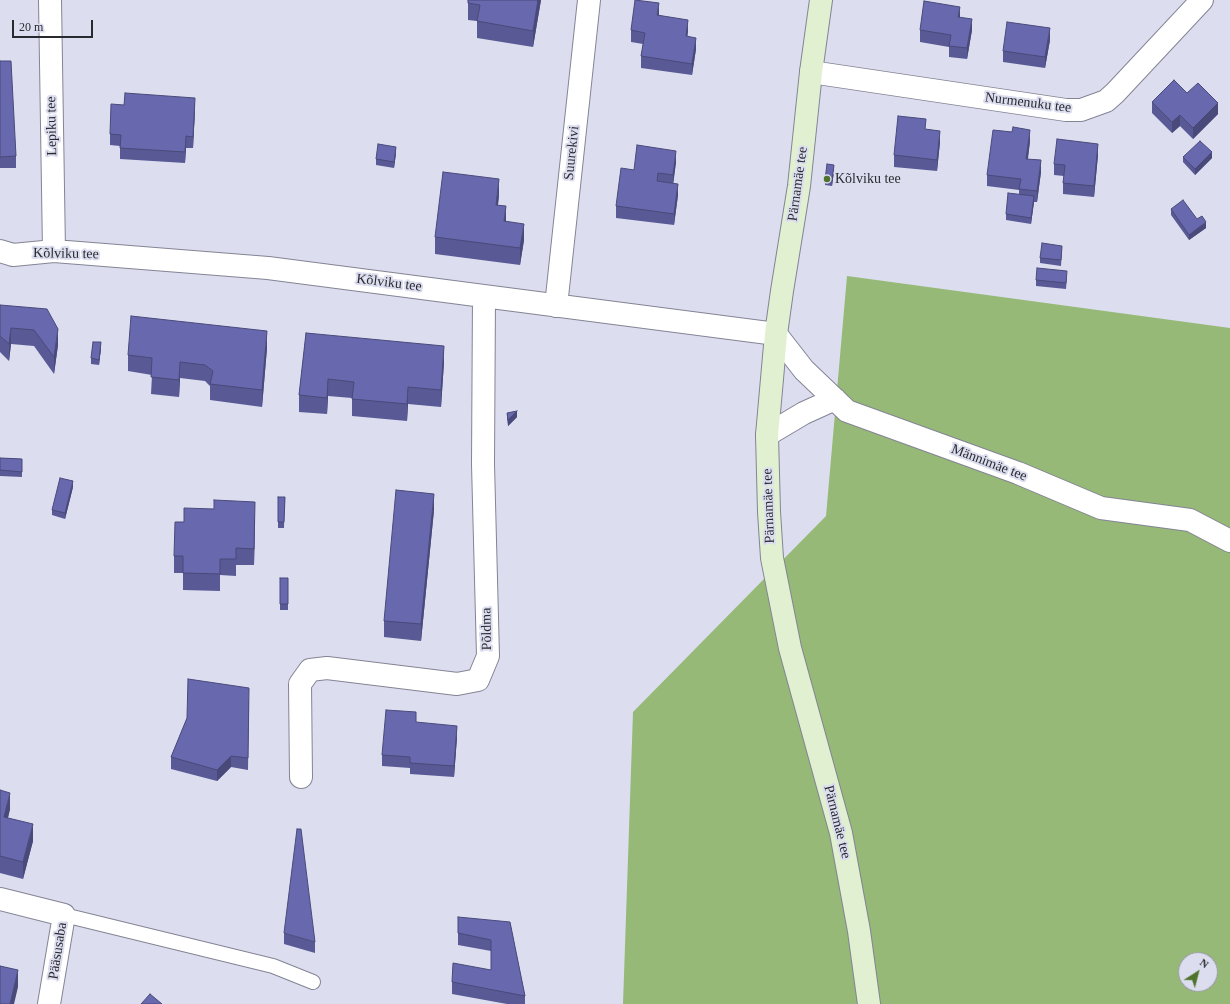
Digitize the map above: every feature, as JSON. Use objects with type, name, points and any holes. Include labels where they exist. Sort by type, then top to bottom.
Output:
[{"type":"main road","name":"Pärnamäe tee","points":[[821,0],[811,72],[799,186],[776,334],[767,435],[768,512],[772,558],[790,648],[841,833],[859,931],[869,1004]]},
{"type":"street","name":"Lepiku tee","points":[[50,0],[54,251]]},
{"type":"street","name":"Suurekivi","points":[[556,306],[588,0]]},
{"type":"street","name":"Nurmenuku tee","points":[[811,72],[1066,110],[1082,110],[1106,101],[1115,93],[1202,0]]},
{"type":"street","name":"Kõlviku tee","points":[[4,255],[54,251],[268,268],[776,334]]},
{"type":"street","name":"Põldma","points":[[302,777],[300,684],[310,670],[327,668],[458,684],[478,680],[488,656],[483,464],[484,296]]},
{"type":"street","name":"Männimäe tee","points":[[776,334],[804,370],[847,411],[1018,473],[1101,508],[1190,520],[1230,541]]},
{"type":"street","points":[[767,435],[804,413],[835,399]]},
{"type":"street","name":"Pääsusaba","points":[[0,899],[64,915],[49,1004]]},
{"type":"lane","points":[[64,915],[272,966],[313,982]]},
{"type":"green space","points":[[847,276],[1230,328],[1230,1004],[623,1004],[633,712],[826,516]]},
{"type":"building","points":[[468,0],[538,0],[533,31],[477,21],[480,5],[468,3]]},
{"type":"building","points":[[635,0],[659,3],[657,15],[688,20],[686,36],[696,38],[692,64],[641,56],[645,33],[631,30]]},
{"type":"building","points":[[924,1],[960,7],[958,17],[972,19],[967,48],[949,46],[951,35],[920,30]]},
{"type":"building","points":[[1007,22],[1050,28],[1045,57],[1003,51]]},
{"type":"building","points":[[0,61],[11,61],[16,156],[0,157]]},
{"type":"building","points":[[1174,80],[1187,93],[1198,83],[1218,103],[1193,128],[1180,115],[1172,122],[1152,102]]},
{"type":"building","points":[[125,93],[195,98],[193,137],[186,136],[185,152],[120,148],[121,135],[110,134],[111,104],[124,105]]},
{"type":"building","points":[[898,116],[926,119],[925,129],[940,131],[937,160],[894,155]]},
{"type":"building","points":[[1013,127],[1030,130],[1026,159],[1041,160],[1037,191],[1019,189],[1021,179],[987,175],[993,130],[1012,132]]},
{"type":"building","points":[[1057,139],[1098,144],[1094,186],[1063,183],[1065,165],[1054,164]]},
{"type":"building","points":[[1200,141],[1212,152],[1195,169],[1183,157]]},
{"type":"building","points":[[378,144],[396,147],[394,162],[376,159]]},
{"type":"building","points":[[637,145],[676,151],[673,175],[658,173],[657,181],[678,184],[674,214],[616,206],[621,168],[634,170]]},
{"type":"building","points":[[827,164],[834,165],[832,181],[825,180]]},
{"type":"building","points":[[443,172],[499,179],[496,205],[506,206],[504,221],[524,224],[520,248],[435,237]]},
{"type":"building","points":[[1008,193],[1034,196],[1031,218],[1006,214]]},
{"type":"building","points":[[1183,200],[1197,219],[1202,216],[1206,222],[1189,235],[1171,209]]},
{"type":"building","points":[[1042,243],[1062,246],[1061,260],[1040,258]]},
{"type":"building","points":[[1037,268],[1067,271],[1066,283],[1036,280]]},
{"type":"building","points":[[0,305],[47,309],[58,329],[54,357],[34,330],[11,328],[9,344],[0,336]]},
{"type":"building","points":[[131,316],[267,331],[262,390],[210,384],[213,371],[205,365],[180,362],[179,380],[151,377],[152,358],[128,355]]},
{"type":"building","points":[[306,333],[444,346],[441,390],[408,387],[407,404],[352,399],[354,382],[328,379],[327,398],[299,395]]},
{"type":"building","points":[[93,342],[101,342],[99,360],[91,358]]},
{"type":"building","points":[[517,411],[508,420],[507,413]]},
{"type":"building","points":[[0,458],[22,459],[22,472],[0,470]]},
{"type":"building","points":[[60,478],[73,481],[65,513],[52,510]]},
{"type":"building","points":[[396,490],[434,494],[421,624],[384,621]]},
{"type":"building","points":[[278,497],[285,497],[284,522],[278,522]]},
{"type":"building","points":[[214,500],[255,502],[254,549],[236,548],[236,559],[220,559],[220,574],[183,573],[183,556],[174,556],[175,522],[184,522],[184,508],[214,509]]},
{"type":"building","points":[[280,578],[288,578],[288,604],[280,604]]},
{"type":"building","points":[[188,679],[249,688],[248,758],[231,756],[217,770],[171,757],[187,718]]},
{"type":"building","points":[[386,710],[416,712],[416,722],[457,726],[454,766],[410,763],[410,757],[382,755]]},
{"type":"building","points":[[0,790],[10,793],[4,817],[33,824],[23,862],[0,856]]},
{"type":"building","points":[[297,829],[301,829],[315,942],[284,933]]},
{"type":"building","points":[[458,917],[510,922],[525,996],[452,982],[453,963],[491,970],[491,940],[458,933]]},
{"type":"building","points":[[0,966],[18,970],[10,1004],[0,1004]]},
{"type":"building","points":[[150,994],[162,1004],[141,1004]]},
{"type":"place","name":"Kõlviku tee","points":[[827,179]]}]
